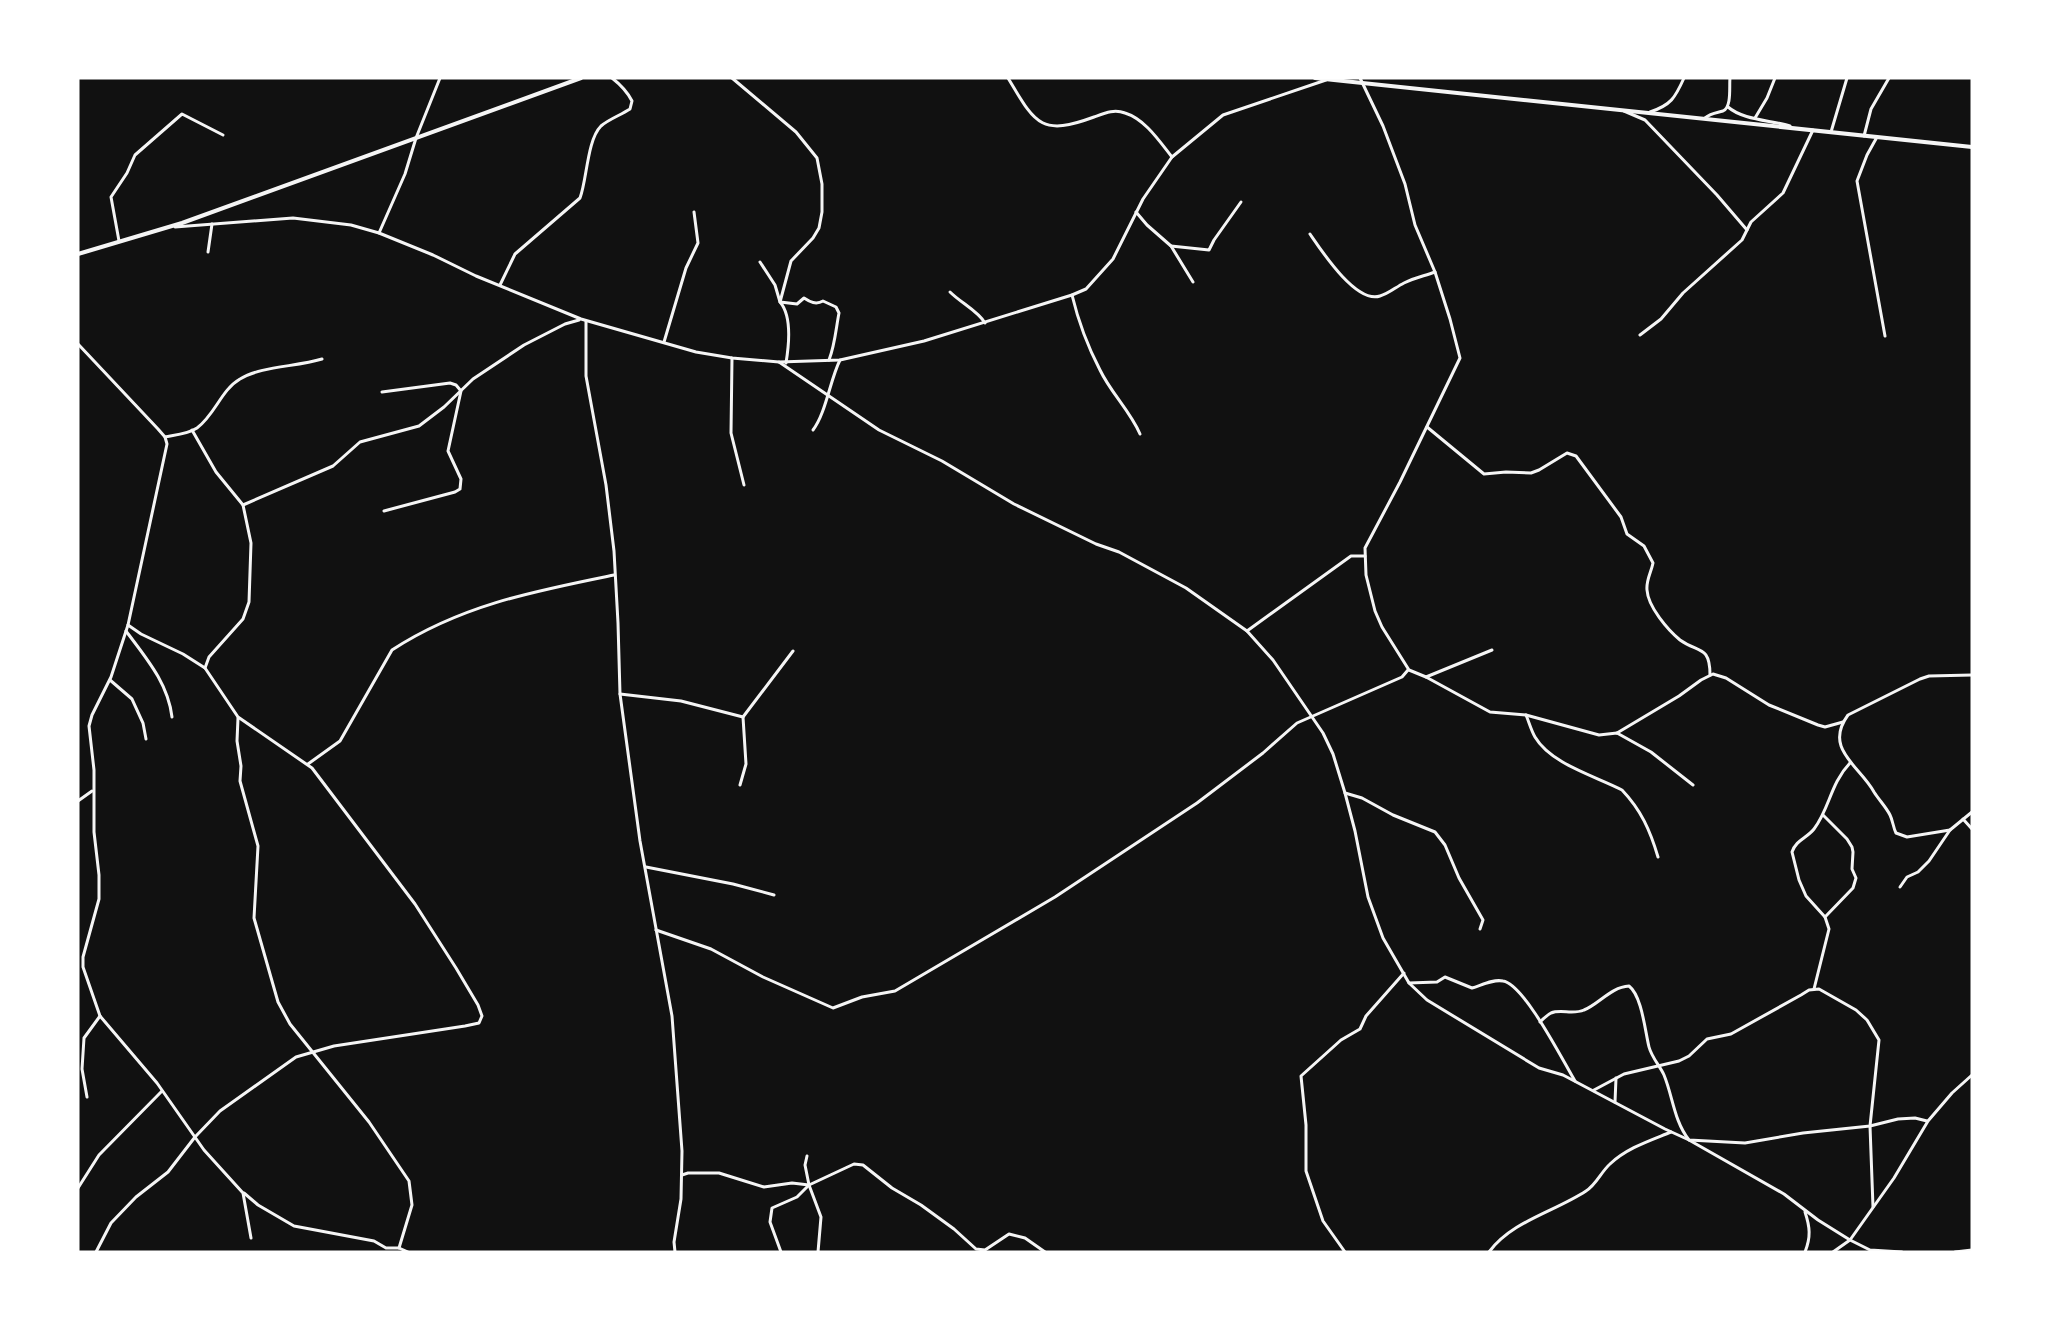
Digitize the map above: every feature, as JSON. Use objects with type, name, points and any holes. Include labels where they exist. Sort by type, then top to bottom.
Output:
[{"type":"main road","points":[[78,255],[167,227],[581,78]]},
{"type":"main road","points":[[1315,78],[1972,147]]},
{"type":"street","points":[[379,233],[405,174],[440,78]]},
{"type":"street","points":[[500,285],[515,254],[580,198],[583,191],[584,174],[597,130],[630,109],[632,101],[630,96],[623,86],[612,78]]},
{"type":"street","points":[[732,78],[796,132],[817,158],[822,184],[822,212],[819,228],[813,238],[791,261],[780,302]]},
{"type":"street","points":[[1008,78],[1036,120],[1066,127],[1109,112],[1119,111],[1128,114],[1145,126],[1172,157]]},
{"type":"street","points":[[1360,78],[1383,126],[1402,174],[1415,225],[1435,272],[1460,358],[1428,427],[1365,548],[1366,575],[1375,611],[1408,669],[1490,712],[1526,715],[1599,735],[1617,733],[1710,675],[1726,678],[1769,705],[1818,725],[1825,727],[1843,722]]},
{"type":"street","points":[[1650,112],[1666,106],[1678,91],[1684,78]]},
{"type":"street","points":[[1705,118],[1712,113],[1725,110],[1728,106],[1730,78]]},
{"type":"street","points":[[1755,118],[1775,78]]},
{"type":"street","points":[[1831,132],[1847,78]]},
{"type":"street","points":[[1864,136],[1871,109],[1889,78]]},
{"type":"street","points":[[167,227],[293,218],[351,225],[379,233],[586,321],[696,352],[786,363],[840,360],[924,341],[1086,289],[1113,259],[1143,199],[1172,157],[1223,115],[1328,80]]},
{"type":"street","points":[[1728,106],[1733,111],[1797,129]]},
{"type":"street","points":[[1617,108],[1646,120],[1747,230]]},
{"type":"street","points":[[119,241],[111,196],[127,173],[135,155],[182,114],[223,135]]},
{"type":"street","points":[[1640,335],[1661,319],[1683,293],[1742,240],[1751,222],[1783,193],[1813,130]]},
{"type":"street","points":[[1878,137],[1867,154],[1857,181],[1885,336]]},
{"type":"street","points":[[1171,246],[1209,250],[1241,202]]},
{"type":"street","points":[[664,342],[686,268],[698,243],[694,212]]},
{"type":"street","points":[[1136,212],[1171,246],[1193,282]]},
{"type":"street","points":[[208,252],[212,225]]},
{"type":"street","points":[[1310,234],[1342,277],[1353,287],[1376,297],[1406,282],[1435,272]]},
{"type":"street","points":[[760,262],[775,285],[780,302],[786,308],[789,340],[786,363]]},
{"type":"street","points":[[950,292],[961,303],[980,315],[985,323]]},
{"type":"street","points":[[1072,295],[1075,310],[1100,371],[1134,421],[1140,434]]},
{"type":"street","points":[[780,302],[797,304],[804,298],[810,302],[823,301],[836,307],[839,313],[829,360]]},
{"type":"street","points":[[243,505],[333,466],[360,442],[419,426],[444,407],[473,379],[524,345],[565,324],[581,319]]},
{"type":"street","points":[[586,321],[586,376],[606,485],[614,551],[620,693],[628,759],[672,1016],[682,1151],[681,1199],[674,1242],[675,1252]]},
{"type":"street","points":[[78,344],[165,437],[167,444],[128,625],[110,680],[92,715],[89,726],[94,770],[92,791],[99,899],[83,957],[86,979],[100,1016],[143,1065],[195,1137],[243,1193],[258,1205],[294,1226],[374,1241],[386,1248],[399,1248],[408,1252]]},
{"type":"street","points":[[732,358],[731,433],[744,485]]},
{"type":"street","points":[[165,437],[192,430],[206,420],[236,381],[246,375],[322,359]]},
{"type":"street","points":[[813,430],[820,422],[827,394],[840,360]]},
{"type":"street","points":[[779,362],[879,430],[942,461],[1014,504],[1096,544],[1119,552],[1186,588],[1247,631],[1273,660],[1313,717],[1333,754],[1355,831],[1368,897],[1383,938],[1409,982],[1427,1000],[1539,1068],[1594,1090],[1689,1140],[1784,1194],[1850,1240],[1872,1251],[1902,1252]]},
{"type":"street","points":[[382,392],[450,383],[456,385],[461,391]]},
{"type":"street","points":[[384,511],[460,489],[461,479],[448,451],[461,391]]},
{"type":"street","points":[[1428,427],[1485,474],[1531,473],[1568,453],[1576,456],[1621,517],[1627,534],[1647,549],[1653,563],[1646,589],[1652,604],[1680,639],[1705,654],[1710,664],[1710,675]]},
{"type":"street","points":[[192,430],[216,472],[243,505],[251,543],[249,602],[243,619],[209,657],[205,668]]},
{"type":"street","points":[[1247,631],[1352,556],[1365,556]]},
{"type":"street","points":[[308,764],[340,741],[392,650],[465,611],[526,592],[614,575]]},
{"type":"street","points":[[96,1252],[111,1223],[136,1197],[168,1172],[195,1137],[220,1111],[296,1057],[312,1051],[479,1023],[482,1016],[456,968],[415,904],[308,764],[272,742],[238,717],[205,668],[128,625]]},
{"type":"street","points":[[126,631],[163,683],[172,717]]},
{"type":"street","points":[[1426,677],[1492,650]]},
{"type":"street","points":[[740,785],[746,764],[743,717],[793,651]]},
{"type":"street","points":[[656,930],[711,950],[833,1008],[862,997],[895,991],[1055,897],[1197,803],[1263,753],[1297,723],[1402,677],[1408,669]]},
{"type":"street","points":[[1950,831],[1907,837],[1896,833],[1890,815],[1872,788],[1847,760],[1840,738],[1843,722],[1848,715],[1920,679],[1929,676],[1972,675]]},
{"type":"street","points":[[110,680],[132,699],[143,723],[146,739]]},
{"type":"street","points":[[620,693],[681,701],[743,717]]},
{"type":"street","points":[[1526,715],[1535,737],[1543,746],[1560,759],[1622,790],[1647,824],[1658,858]]},
{"type":"street","points":[[238,717],[240,781],[258,846],[254,918],[258,933],[284,1015],[369,1122],[409,1181],[412,1205],[399,1248]]},
{"type":"street","points":[[1617,733],[1651,752],[1692,785]]},
{"type":"street","points":[[1814,989],[1829,929],[1825,917],[1806,896],[1799,880],[1792,852],[1800,840],[1815,828],[1835,783],[1850,764]]},
{"type":"street","points":[[78,801],[92,791]]},
{"type":"street","points":[[1345,793],[1362,798],[1393,815],[1435,832],[1445,846],[1459,878],[1483,920],[1480,929]]},
{"type":"street","points":[[1900,886],[1907,877],[1923,868],[1950,831],[1972,812]]},
{"type":"street","points":[[1823,814],[1852,847],[1852,869],[1856,878],[1853,888],[1825,917]]},
{"type":"street","points":[[1963,819],[1972,829]]},
{"type":"street","points":[[646,867],[733,884],[774,895]]},
{"type":"street","points":[[78,959],[83,957]]},
{"type":"street","points":[[1345,1252],[1323,1221],[1306,1171],[1306,1125],[1301,1076],[1341,1040],[1360,1029],[1366,1016],[1404,972]]},
{"type":"street","points":[[1409,982],[1437,982],[1445,977],[1472,988],[1502,981],[1516,987],[1576,1082]]},
{"type":"street","points":[[1540,1022],[1552,1012],[1577,1013],[1586,1010],[1604,996],[1629,986],[1636,994],[1649,1046],[1657,1066],[1664,1073],[1672,1107],[1689,1140]]},
{"type":"street","points":[[1594,1090],[1616,1078],[1643,1068],[1679,1061],[1689,1056],[1707,1039],[1731,1034],[1800,994],[1814,989],[1825,992],[1857,1010],[1879,1040],[1870,1126],[1873,1209]]},
{"type":"street","points":[[78,1044],[100,1016]]},
{"type":"street","points":[[84,1038],[82,1069],[87,1097]]},
{"type":"street","points":[[1833,1252],[1850,1240],[1873,1209],[1928,1121],[1952,1093],[1972,1075]]},
{"type":"street","points":[[1615,1102],[1616,1078]]},
{"type":"street","points":[[78,1188],[99,1155],[162,1091]]},
{"type":"street","points":[[1689,1140],[1745,1143],[1803,1133],[1870,1126],[1899,1119],[1915,1118],[1928,1121]]},
{"type":"street","points":[[1489,1252],[1510,1231],[1588,1190],[1607,1166],[1623,1153],[1671,1132]]},
{"type":"street","points":[[807,1155],[805,1165],[808,1185],[821,1217],[818,1252]]},
{"type":"street","points":[[781,1252],[770,1222],[772,1208],[797,1197],[808,1185],[854,1164],[861,1164],[892,1188],[925,1208],[954,1229],[976,1250],[985,1250],[1009,1234],[1025,1238],[1045,1252]]},
{"type":"street","points":[[682,1175],[719,1173],[764,1187],[792,1183],[808,1185]]},
{"type":"street","points":[[243,1193],[251,1238]]},
{"type":"street","points":[[1804,1210],[1810,1227],[1805,1252]]},
{"type":"street","points":[[1955,1252],[1972,1250]]}]
